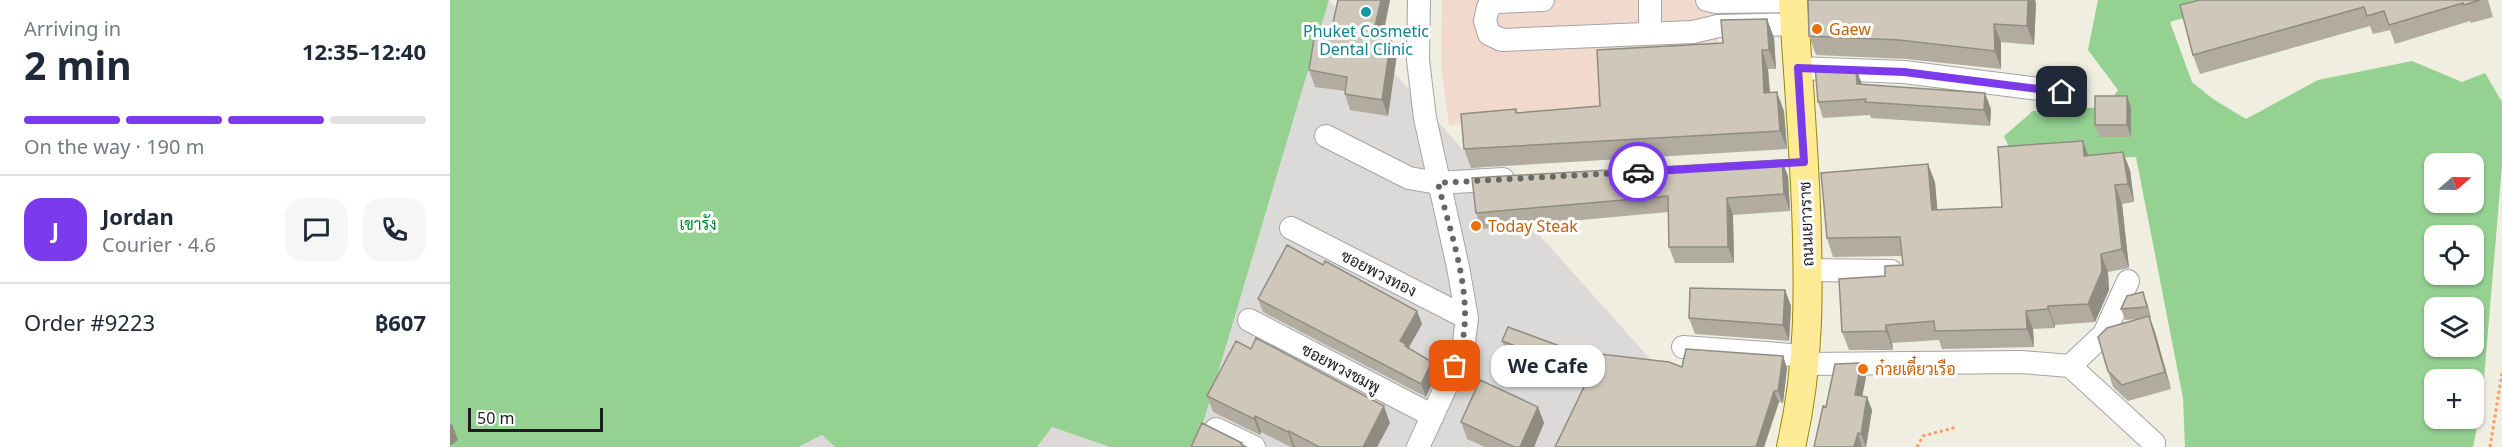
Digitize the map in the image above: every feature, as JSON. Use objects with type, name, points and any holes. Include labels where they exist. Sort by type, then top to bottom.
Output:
[{"type":"main road","name":"ถนนเยาวราช","points":[[1791,447],[1801,404],[1806,360],[1808,270],[1792,163],[1798,68],[1794,8]]},
{"type":"street","points":[[1418,447],[1462,350],[1467,318],[1425,118],[1418,60],[1419,0]]},
{"type":"street","points":[[1543,0],[1497,2],[1488,7],[1485,21],[1489,34],[1502,40],[1693,32],[1794,8]]},
{"type":"street","points":[[1650,0],[1650,33]]},
{"type":"street","points":[[1707,0],[1794,8]]},
{"type":"street","points":[[1798,68],[1904,72],[2062,92]]},
{"type":"street","points":[[1326,136],[1409,178],[1438,183],[1521,178]]},
{"type":"street","name":"ซอยพวงทอง","points":[[1291,228],[1467,318]]},
{"type":"street","points":[[1808,270],[1891,271]]},
{"type":"street","points":[[2070,366],[2104,334],[2128,281]]},
{"type":"street","name":"ซอยพวงชมพู","points":[[1249,320],[1433,416]]},
{"type":"street","points":[[1683,347],[1806,360],[2021,362],[2070,366],[2154,443]]},
{"type":"street","points":[[1216,429],[1254,447]]},
{"type":"path","points":[[2490,447],[2502,373]]},
{"type":"path","points":[[1917,447],[1923,436],[1957,428]]},
{"type":"shaded area","points":[[1329,0],[1729,447],[1196,447]]},
{"type":"shaded area","points":[[1442,0],[1779,0],[1781,29],[1718,35],[1720,111],[1449,125],[1441,65]]},
{"type":"shaded area","points":[[1052,427],[1110,447],[1037,447]]},
{"type":"shaded area","points":[[822,435],[835,447],[798,447]]},
{"type":"green space","name":"เขารัง","points":[[450,0],[1329,0],[1196,447],[1110,447],[1052,427],[1037,447],[835,447],[822,435],[798,447],[450,447]]},
{"type":"green space","points":[[2098,0],[2240,0],[2240,2],[2170,22],[2192,82],[2213,99],[2246,119],[2318,80],[2412,61],[2462,82],[2485,73],[2502,102],[2502,166],[2484,378],[2484,369],[2424,369],[2424,429],[2477,429],[2473,447],[2185,447],[2183,398],[2136,157],[2015,161],[2004,136],[2033,111],[2105,107],[2118,90],[2088,50]]},
{"type":"building","points":[[1338,0],[1381,0],[1373,35],[1391,38],[1382,100],[1345,94],[1347,77],[1309,70],[1316,26],[1332,28]]},
{"type":"building","points":[[1808,0],[2028,0],[2027,26],[1994,24],[1995,51],[1899,40],[1809,36]]},
{"type":"building","points":[[2200,0],[2480,0],[2389,25],[2384,11],[2367,16],[2364,7],[2193,55],[2180,5]]},
{"type":"building","points":[[1767,19],[1769,50],[1762,50],[1764,93],[1777,92],[1780,131],[1464,149],[1461,114],[1516,109],[1516,113],[1600,106],[1597,50],[1723,43],[1721,20]]},
{"type":"building","points":[[1815,66],[1856,68],[1857,84],[1985,93],[1984,110],[1865,102],[1866,99],[1818,102]]},
{"type":"building","points":[[2095,96],[2127,96],[2127,125],[2095,125]]},
{"type":"building","points":[[2083,141],[2084,156],[2123,152],[2128,184],[2115,185],[2122,249],[2101,254],[2102,271],[2088,304],[2048,306],[2048,309],[2026,311],[2027,329],[1935,331],[1934,321],[1886,325],[1886,331],[1842,332],[1839,279],[1885,276],[1885,266],[1903,265],[1900,237],[1827,238],[1821,173],[1928,164],[1932,210],[2002,207],[1998,147]]},
{"type":"building","points":[[1782,160],[1784,194],[1727,198],[1728,247],[1669,247],[1668,196],[1476,213],[1472,178]]},
{"type":"building","points":[[1287,245],[1323,265],[1325,261],[1417,311],[1400,341],[1432,362],[1421,384],[1258,299]]},
{"type":"building","points":[[1690,288],[1785,290],[1783,325],[1689,318]]},
{"type":"building","points":[[2143,292],[2147,307],[2121,309],[2127,296]]},
{"type":"building","points":[[2149,316],[2165,372],[2122,385],[2108,371],[2098,337],[2107,328]]},
{"type":"building","points":[[1508,327],[1565,348],[1556,374],[1517,359],[1521,348],[1502,341]]},
{"type":"building","points":[[1256,338],[1384,406],[1363,447],[1319,447],[1289,431],[1255,416],[1254,419],[1207,396],[1236,341],[1251,349]]},
{"type":"building","points":[[1686,349],[1783,356],[1778,391],[1774,391],[1756,447],[1555,447],[1600,354],[1669,362],[1682,367]]},
{"type":"building","points":[[1861,363],[1855,395],[1867,397],[1861,434],[1858,433],[1854,447],[1814,447],[1823,406],[1826,407],[1835,364]]},
{"type":"building","points":[[1480,380],[1538,407],[1520,447],[1514,447],[1461,422]]},
{"type":"building","points":[[1202,423],[1242,443],[1246,447],[1191,447]]},
{"type":"way so far","points":[[1455,366],[1462,350],[1467,318],[1458,267],[1438,183],[1638,172]]},
{"type":"place","name":"Phuket Cosmetic Dental Clinic","points":[[1366,12]]},
{"type":"place","name":"Gaew","points":[[1817,29]]},
{"type":"place","name":"Today Steak","points":[[1476,226]]},
{"type":"place","name":"We Cafe","points":[[1455,366]]},
{"type":"place","name":"ก๋วยเตี๋ยวเรือ","points":[[1863,369]]},
{"type":"route","points":[[1638,172],[1804,162],[1798,68],[1904,72],[2062,92]]}]
